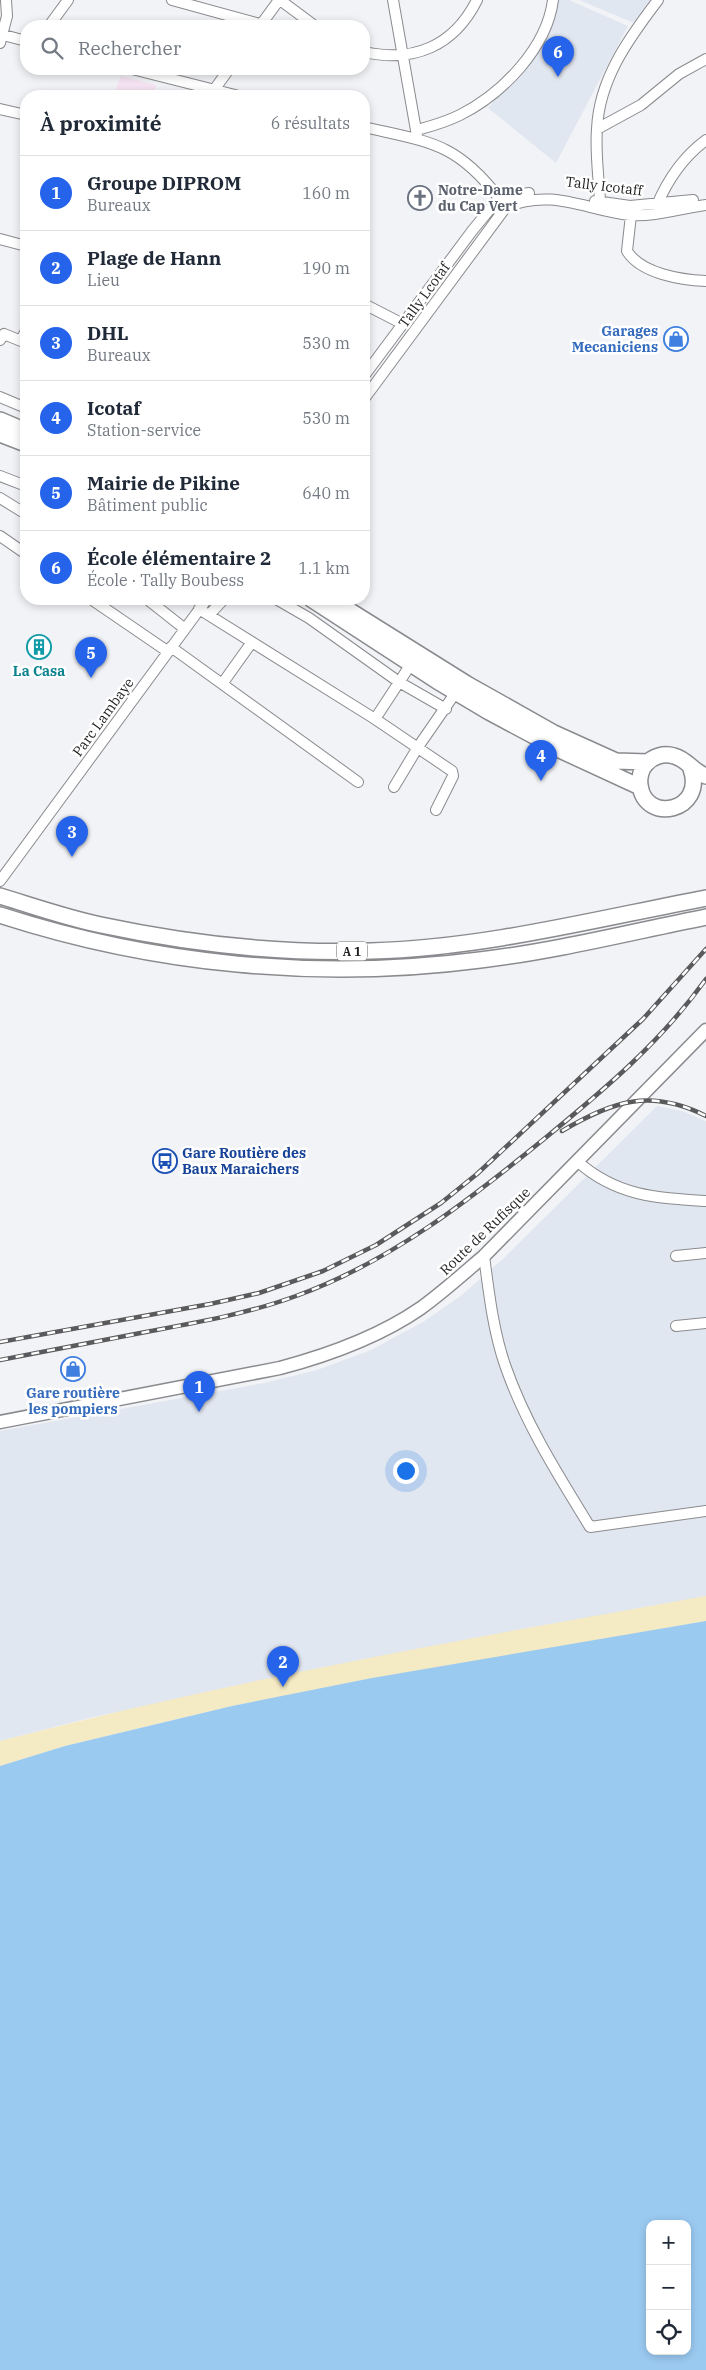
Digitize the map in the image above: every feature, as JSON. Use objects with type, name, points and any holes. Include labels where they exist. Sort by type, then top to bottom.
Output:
[{"type":"highway","points":[[0,420],[20,428]]},
{"type":"highway","points":[[0,434],[20,442]]},
{"type":"highway","points":[[319,605],[456,692],[562,751],[640,787]]},
{"type":"highway","points":[[341,605],[466,684],[554,733],[606,758],[627,763],[648,762]]},
{"type":"highway","points":[[690,796],[694,783],[691,769],[685,761],[676,756],[666,754],[648,762],[640,776],[640,787],[646,800],[660,809],[677,807],[690,796],[706,793]]},
{"type":"highway","points":[[691,769],[706,776]]},
{"type":"highway","name":"A 1","points":[[0,896],[100,925],[150,934],[238,947],[324,952],[381,951],[485,940],[706,898]]},
{"type":"highway","name":"A 1","points":[[0,915],[91,941],[158,954],[238,964],[337,970],[481,960],[706,917]]},
{"type":"main road","name":"Route de Rufisque","points":[[0,1422],[260,1373],[325,1355],[364,1340],[420,1308],[484,1256],[706,1030]]},
{"type":"street","points":[[6,0],[7,16],[1,37],[20,40]]},
{"type":"street","points":[[53,20],[68,0]]},
{"type":"street","points":[[172,0],[242,20]]},
{"type":"street","points":[[267,20],[280,0],[307,20]]},
{"type":"street","points":[[393,0],[417,135]]},
{"type":"street","points":[[370,53],[403,56],[423,52],[453,32],[467,18],[477,0]]},
{"type":"street","points":[[417,135],[460,115],[496,92],[515,72],[534,47],[545,28],[552,0]]},
{"type":"street","points":[[600,202],[597,129],[608,77],[638,26],[658,0]]},
{"type":"street","points":[[597,129],[641,105],[679,74],[706,59]]},
{"type":"street","points":[[155,75],[214,90],[225,75]]},
{"type":"street","points":[[0,109],[20,114]]},
{"type":"street","points":[[370,128],[417,135],[450,150],[481,175],[503,202]]},
{"type":"street","points":[[657,205],[667,183],[680,164],[706,140]]},
{"type":"street","name":"Tally Icotaff","points":[[503,202],[531,193],[549,193],[630,206],[657,205],[706,198]]},
{"type":"street","name":"Tally Icotaff","points":[[503,202],[552,199],[630,215],[660,213],[706,205]]},
{"type":"street","name":"Tally Lcotaf","points":[[370,367],[401,323],[472,231],[503,202]]},
{"type":"street","name":"Tally Lcotaf","points":[[370,390],[503,202]]},
{"type":"street","points":[[630,215],[627,251],[629,254],[643,266],[666,274],[706,281]]},
{"type":"street","points":[[0,239],[20,244]]},
{"type":"street","points":[[370,307],[401,323]]},
{"type":"street","points":[[0,340],[4,334],[20,337]]},
{"type":"street","points":[[0,397],[20,405]]},
{"type":"street","points":[[0,476],[20,484]]},
{"type":"street","points":[[0,498],[20,510]]},
{"type":"street","points":[[0,536],[20,550]]},
{"type":"street","points":[[100,605],[222,684],[358,782]]},
{"type":"street","points":[[155,605],[185,628]]},
{"type":"street","name":"Parc Lambaye","points":[[0,881],[202,605]]},
{"type":"street","points":[[209,615],[218,605]]},
{"type":"street","points":[[286,605],[309,618],[399,682],[446,709]]},
{"type":"street","points":[[199,609],[375,719],[453,773],[436,810]]},
{"type":"street","points":[[222,684],[252,642]]},
{"type":"street","points":[[375,719],[411,664]]},
{"type":"street","points":[[394,787],[418,747],[456,692]]},
{"type":"street","points":[[577,1161],[614,1186],[631,1192],[655,1198],[706,1201]]},
{"type":"street","points":[[676,1256],[706,1253]]},
{"type":"street","points":[[484,1256],[494,1321],[504,1364],[523,1412],[555,1471],[590,1527],[706,1511]]},
{"type":"street","points":[[676,1326],[706,1322]]},
{"type":"shaded area","points":[[558,0],[569,0],[628,26],[556,163],[488,108],[541,45]]},
{"type":"shaded area","points":[[579,0],[651,0],[634,23]]},
{"type":"shaded area","points":[[121,76],[156,85],[155,90],[115,90]]},
{"type":"shaded area","points":[[657,1106],[682,1111],[706,1121],[706,1596],[313,1670],[89,1718],[0,1741],[0,1431],[264,1383],[317,1370],[371,1350],[423,1322],[462,1295],[505,1257]]},
{"type":"sand","points":[[706,1596],[706,1621],[232,1706],[65,1746],[0,1766],[0,1741],[87,1719],[352,1661]]},
{"type":"water","points":[[706,1621],[706,2370],[0,2370],[0,1766],[65,1746],[232,1706],[372,1678]]},
{"type":"railway","points":[[0,1342],[210,1304],[259,1293],[323,1271],[376,1245],[441,1203],[477,1174],[643,1019],[706,949]]},
{"type":"railway","points":[[0,1360],[243,1312],[296,1296],[364,1266],[396,1248],[457,1207],[567,1120],[651,1045],[706,979]]},
{"type":"railway","points":[[562,1131],[598,1112],[632,1102],[667,1102],[686,1107],[706,1116]]},
{"type":"place","name":"École élémentaire 2","points":[[558,77]]},
{"type":"place","name":"Notre-Dame du Cap Vert","points":[[420,198]]},
{"type":"place","name":"Garages Mecaniciens","points":[[676,339]]},
{"type":"place","name":"La Casa","points":[[39,647]]},
{"type":"place","name":"Mairie de Pikine","points":[[91,678]]},
{"type":"place","name":"Icotaf","points":[[541,781]]},
{"type":"place","name":"DHL","points":[[72,857]]},
{"type":"place","name":"Gare Routière des Baux Maraichers","points":[[165,1161]]},
{"type":"place","name":"Gare routière les pompiers","points":[[73,1369]]},
{"type":"place","name":"Groupe DIPROM","points":[[199,1412]]},
{"type":"place","name":"Plage de Hann","points":[[283,1687]]}]
